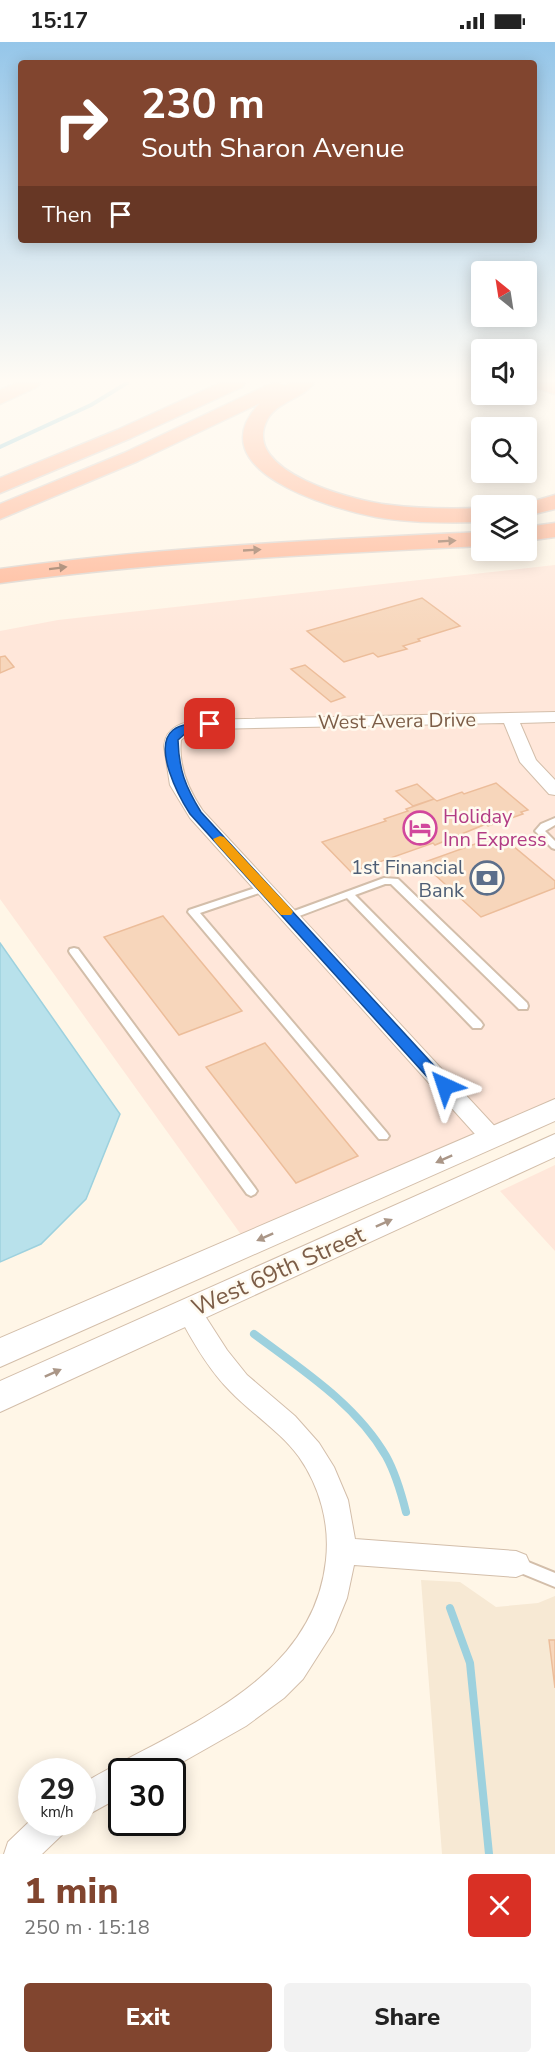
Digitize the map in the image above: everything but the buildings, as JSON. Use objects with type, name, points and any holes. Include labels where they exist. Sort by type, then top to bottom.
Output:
[{"type":"highway","points":[[0,486],[44,468]]},
{"type":"highway","points":[[0,512],[106,468]]},
{"type":"highway","points":[[271,468],[282,477],[307,490],[377,510],[417,514],[471,515]]},
{"type":"highway","points":[[537,506],[555,502]]},
{"type":"highway","points":[[537,532],[555,530]]},
{"type":"highway","points":[[0,576],[86,564],[210,553],[471,540]]},
{"type":"street","name":"West Avera Drive","points":[[492,1138],[196,814],[180,788],[173,763],[172,740],[175,734],[194,726],[555,717]]},
{"type":"street","points":[[510,719],[528,762],[555,790]]},
{"type":"street","name":"West 69th Street","points":[[0,1353],[555,1109]]},
{"type":"street","name":"West 69th Street","points":[[0,1396],[555,1145]]},
{"type":"street","points":[[158,1758],[229,1718],[258,1698],[290,1671],[315,1636],[333,1601],[343,1551],[334,1503],[325,1475],[308,1449],[223,1366],[189,1312]]},
{"type":"street","points":[[343,1551],[516,1564]]},
{"type":"street","points":[[20,1854],[37,1836]]},
{"type":"lane","points":[[555,821],[544,826],[540,831],[555,846]]},
{"type":"lane","points":[[290,916],[384,881],[394,880],[523,1006]]},
{"type":"lane","points":[[264,888],[193,912],[383,1136]]},
{"type":"lane","points":[[348,894],[477,1025]]},
{"type":"lane","points":[[74,951],[251,1191]]},
{"type":"lane","points":[[516,1564],[555,1580]]},
{"type":"shaded area","points":[[555,565],[555,1105],[242,1236],[0,899],[0,631],[58,620]]},
{"type":"shaded area","points":[[555,1165],[555,1251],[500,1191]]},
{"type":"shaded area","points":[[421,1580],[460,1582],[496,1607],[538,1603],[555,1596],[555,1854],[442,1854]]},
{"type":"water","points":[[0,943],[120,1114],[86,1199],[41,1244],[0,1262]]},
{"type":"waterway","points":[[254,1334],[309,1374],[343,1404],[374,1437],[390,1463],[406,1512]]},
{"type":"waterway","points":[[450,1608],[470,1663],[489,1854]]},
{"type":"slow traffic","points":[[220,839],[286,912]]},
{"type":"place","name":"Holiday Inn Express","points":[[420,828]]},
{"type":"place","name":"1st Financial Bank","points":[[487,878]]},
{"type":"route","points":[[210,724],[183,729],[175,734],[172,740],[173,763],[180,788],[196,814],[445,1086]]}]
